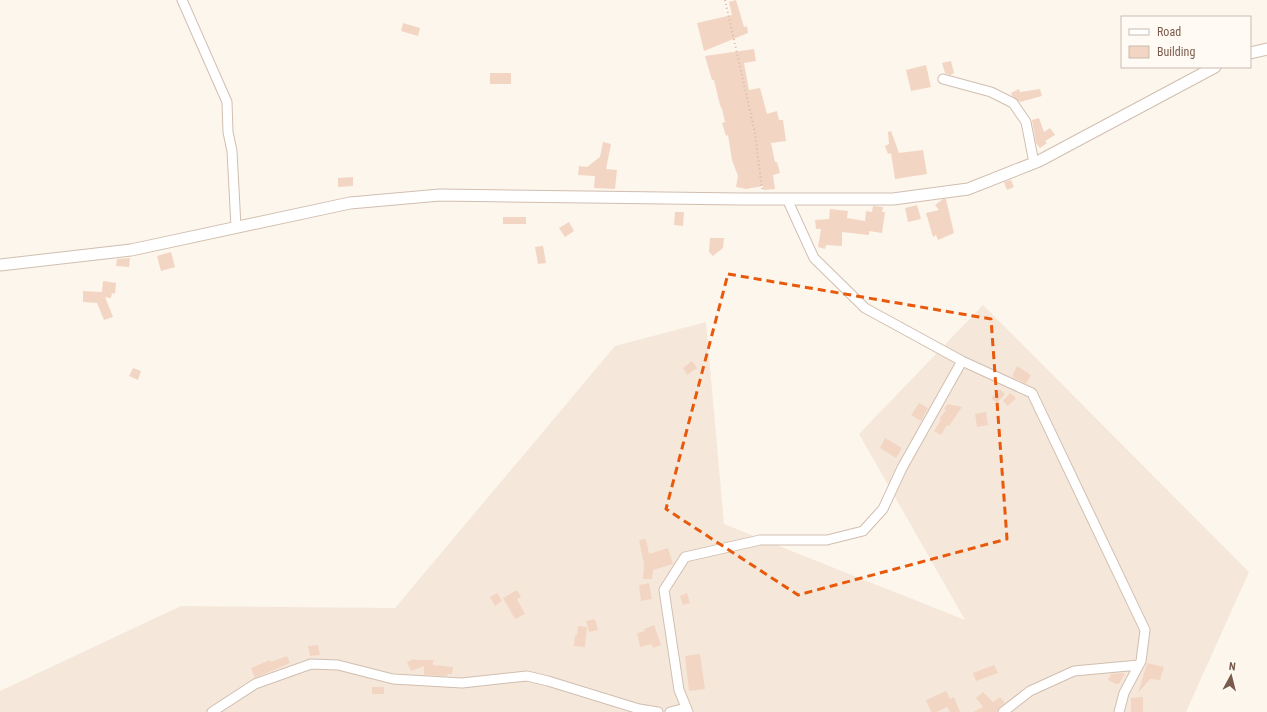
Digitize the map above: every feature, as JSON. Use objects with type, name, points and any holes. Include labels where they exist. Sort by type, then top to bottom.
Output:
[{"type":"street","points":[[182,0],[227,102],[228,132],[232,151],[236,228]]},
{"type":"street","points":[[1251,53],[1267,49]]},
{"type":"street","points":[[0,265],[131,250],[350,203],[440,195],[893,199],[968,189],[1034,163],[1213,68]]},
{"type":"street","points":[[944,79],[990,92],[1013,103],[1026,122],[1034,163]]},
{"type":"street","points":[[787,199],[814,258],[865,308],[962,361],[1032,392],[1145,630],[1141,661],[1124,693],[1119,712]]},
{"type":"street","points":[[670,712],[687,710],[679,690],[664,590],[685,557],[760,540],[827,540],[863,531],[883,509],[902,468],[962,361]]},
{"type":"street","points":[[212,712],[255,684],[311,664],[338,665],[393,679],[462,683],[527,676],[639,709],[658,712]]},
{"type":"street","points":[[1003,712],[1030,691],[1074,671],[1139,665]]},
{"type":"path","points":[[724,0],[755,132],[764,199]]},
{"type":"highlighted area","points":[[728,274],[991,319],[1007,539],[798,595],[666,509]]},
{"type":"shaded area","points":[[983,305],[1249,572],[1186,712],[0,712],[0,691],[181,606],[395,608],[615,346],[706,322],[724,524],[965,620],[859,434]]},
{"type":"building","points":[[736,0],[744,27],[747,26],[748,33],[704,51],[697,23],[732,15],[729,2]]},
{"type":"building","points":[[403,23],[420,28],[418,36],[401,31]]},
{"type":"building","points":[[754,49],[756,61],[744,63],[749,90],[760,88],[767,114],[777,111],[779,120],[783,120],[786,141],[771,143],[775,162],[777,162],[780,173],[773,175],[775,189],[763,190],[763,186],[746,189],[736,187],[738,176],[732,160],[728,135],[726,136],[722,123],[725,122],[722,109],[714,80],[712,80],[705,56]]},
{"type":"building","points":[[951,61],[954,73],[950,75],[945,73],[942,63]]},
{"type":"building","points":[[926,65],[931,87],[911,91],[906,70]]},
{"type":"building","points":[[490,73],[511,73],[511,84],[490,84]]},
{"type":"building","points":[[1019,89],[1020,92],[1040,89],[1042,96],[1020,102],[1012,96],[1011,93]]},
{"type":"building","points":[[1039,118],[1044,132],[1050,128],[1055,135],[1045,141],[1047,143],[1040,148],[1036,143],[1032,120]]},
{"type":"building","points":[[891,131],[899,153],[923,150],[927,174],[895,179],[891,153],[888,154],[885,146],[889,144],[888,132]]},
{"type":"building","points":[[603,142],[611,144],[606,169],[617,170],[615,189],[594,188],[595,176],[578,175],[579,166],[587,167],[600,157]]},
{"type":"building","points":[[353,177],[353,186],[338,187],[338,178]]},
{"type":"building","points":[[1011,180],[1014,187],[1007,190],[1004,182]]},
{"type":"building","points":[[943,199],[946,199],[954,233],[938,240],[936,235],[933,237],[926,213],[939,210],[935,205]]},
{"type":"building","points":[[917,205],[921,219],[908,222],[905,208]]},
{"type":"building","points":[[873,206],[883,207],[882,212],[885,212],[882,233],[869,231],[869,235],[842,232],[842,246],[826,245],[825,249],[818,247],[821,229],[816,229],[815,220],[829,219],[830,209],[848,211],[847,218],[865,221],[866,211],[872,212]]},
{"type":"building","points":[[675,212],[684,212],[683,226],[674,225]]},
{"type":"building","points":[[503,217],[526,217],[526,224],[503,224]]},
{"type":"building","points":[[569,222],[574,231],[565,237],[559,228]]},
{"type":"building","points":[[710,238],[724,238],[723,248],[713,256],[709,252]]},
{"type":"building","points":[[543,246],[546,263],[538,264],[535,247]]},
{"type":"building","points":[[171,252],[175,267],[161,271],[157,256]]},
{"type":"building","points":[[130,258],[129,267],[116,266],[117,259]]},
{"type":"building","points":[[103,281],[116,283],[115,294],[112,293],[111,298],[105,297],[113,317],[104,320],[97,303],[83,302],[83,291],[102,292]]},
{"type":"building","points":[[692,361],[697,368],[687,375],[683,368]]},
{"type":"building","points":[[1017,366],[1031,375],[1026,384],[1013,377]]},
{"type":"building","points":[[133,368],[141,371],[138,380],[129,376]]},
{"type":"building","points":[[1000,389],[1005,394],[997,403],[991,398]]},
{"type":"building","points":[[1010,393],[1016,398],[1008,406],[1003,401]]},
{"type":"building","points":[[919,403],[928,408],[921,421],[911,415]]},
{"type":"building","points":[[948,404],[962,407],[941,435],[934,431],[941,420],[939,419],[946,410],[944,409]]},
{"type":"building","points":[[986,412],[988,425],[977,427],[975,414]]},
{"type":"building","points":[[885,438],[902,448],[896,458],[880,448]]},
{"type":"building","points":[[646,539],[649,554],[668,548],[673,564],[653,570],[652,579],[643,579],[644,564],[639,540]]},
{"type":"building","points":[[649,583],[652,599],[641,601],[639,585]]},
{"type":"building","points":[[517,590],[521,597],[517,599],[525,614],[515,619],[503,598]]},
{"type":"building","points":[[497,593],[502,601],[495,606],[490,597]]},
{"type":"building","points":[[687,593],[690,603],[683,605],[680,596]]},
{"type":"building","points":[[595,619],[598,630],[589,632],[586,621]]},
{"type":"building","points":[[654,625],[661,645],[653,648],[652,644],[640,647],[637,633],[645,631],[644,629]]},
{"type":"building","points":[[578,626],[587,627],[585,647],[574,646]]},
{"type":"building","points":[[318,645],[320,655],[310,656],[308,646]]},
{"type":"building","points":[[700,654],[705,689],[689,691],[685,656]]},
{"type":"building","points":[[287,656],[290,663],[255,678],[251,668],[270,660],[271,662]]},
{"type":"building","points":[[414,659],[436,660],[433,661],[433,665],[453,667],[452,674],[448,674],[447,676],[424,675],[424,666],[411,671],[407,662]]},
{"type":"building","points":[[1147,663],[1164,667],[1160,680],[1150,679],[1138,693]]},
{"type":"building","points":[[994,665],[998,673],[976,681],[973,673]]},
{"type":"building","points":[[1111,674],[1125,674],[1119,684],[1108,680]]},
{"type":"building","points":[[372,687],[384,687],[384,694],[372,694]]},
{"type":"building","points":[[946,691],[950,699],[954,697],[960,712],[950,712],[947,707],[937,712],[931,712],[926,700]]},
{"type":"building","points":[[983,692],[993,702],[1000,697],[1005,703],[997,712],[973,712],[983,707],[976,698]]},
{"type":"building","points":[[1143,697],[1143,712],[1131,712],[1131,698]]}]
